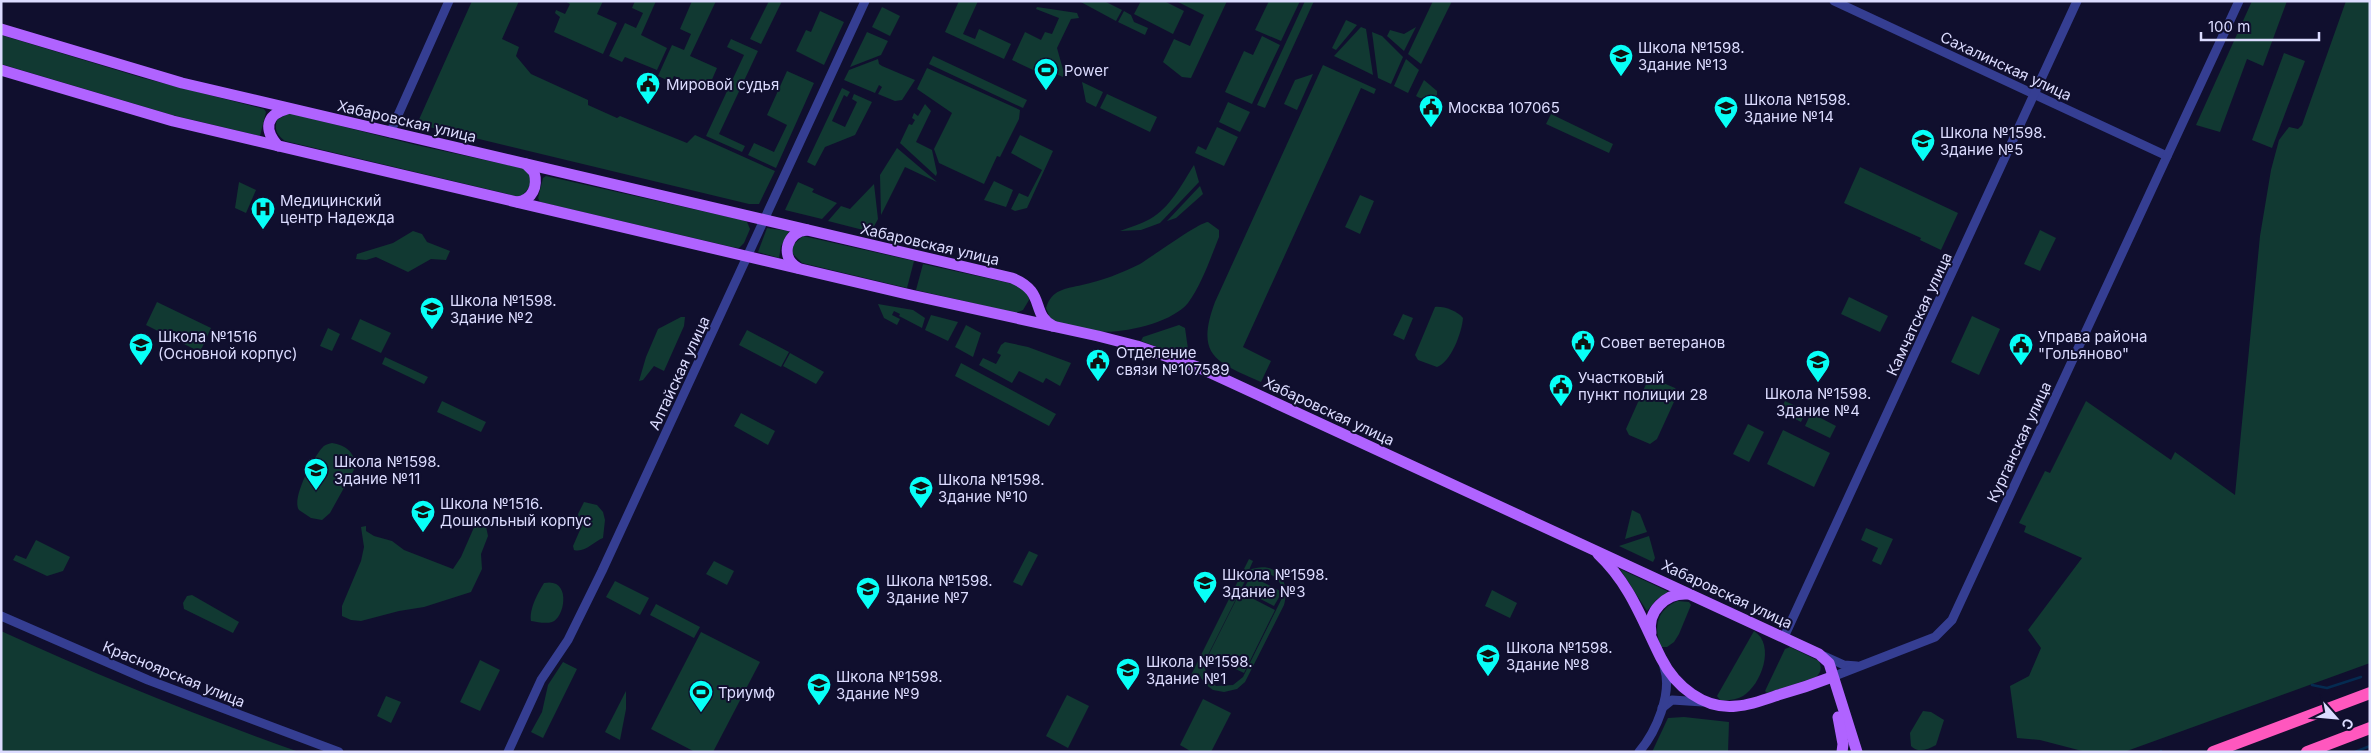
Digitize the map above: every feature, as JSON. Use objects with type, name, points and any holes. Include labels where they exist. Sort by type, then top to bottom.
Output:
[{"type":"highway","points":[[2213,752],[2370,693]]},
{"type":"highway","points":[[2307,752],[2370,728]]},
{"type":"main road","name":"Хабаровская улица","points":[[1,29],[143,73],[287,109],[1012,278],[1030,288],[1044,320],[1054,327]]},
{"type":"main road","name":"Хабаровская улица","points":[[1,70],[136,112],[1137,346],[1200,368],[1819,654]]},
{"type":"main road","points":[[278,146],[268,129],[270,120],[276,112],[287,109]]},
{"type":"main road","points":[[517,202],[524,201],[530,197],[535,184],[534,172],[526,164]]},
{"type":"main road","points":[[799,268],[789,260],[786,248],[792,236],[797,232],[809,230]]},
{"type":"main road","points":[[1013,318],[1025,316],[1036,299]]},
{"type":"main road","name":"Хабаровская улица","points":[[1584,544],[1600,557],[1619,577],[1634,598],[1662,660],[1686,690],[1709,703],[1723,707],[1740,706],[1815,684]]},
{"type":"main road","points":[[1652,637],[1650,623],[1653,614],[1661,603],[1677,594],[1694,596]]},
{"type":"main road","points":[[1819,654],[1829,663],[1857,752]]},
{"type":"main road","name":"Курганская улица","points":[[1815,684],[1832,677]]},
{"type":"main road","points":[[1815,684],[1828,689],[1834,700],[1843,744],[1842,752]]},
{"type":"main road","points":[[1850,733],[1851,752]]},
{"type":"street","points":[[390,133],[449,1]]},
{"type":"street","name":"Алтайская улица","points":[[508,752],[541,680],[568,640],[592,594],[865,1]]},
{"type":"street","name":"Сахалинская улица","points":[[1834,1],[2167,156]]},
{"type":"street","name":"Камчатская улица","points":[[1784,637],[2077,1]]},
{"type":"street","name":"Курганская улица","points":[[1832,677],[1935,637],[1952,620],[2239,1]]},
{"type":"street","name":"Красноярская улица","points":[[1,616],[148,680],[339,752]]},
{"type":"street","name":"Хабаровская улица","points":[[1819,654],[1844,665],[1860,666]]},
{"type":"street","points":[[1639,752],[1648,738],[1660,710],[1667,681],[1662,660]]},
{"type":"street","points":[[1660,710],[1668,701],[1672,700],[1709,703]]},
{"type":"green space","points":[[472,1],[519,1],[502,39],[519,47],[516,56],[531,74],[588,100],[588,105],[617,118],[620,116],[687,143],[695,135],[775,171],[759,204],[749,204],[417,124]]},
{"type":"green space","points":[[565,1],[603,1],[597,14],[617,23],[603,54],[554,32],[560,17],[555,13],[556,10],[565,14],[570,4]]},
{"type":"green space","points":[[635,1],[656,1],[641,35],[667,48],[657,70],[625,57],[622,62],[609,56],[625,23],[636,28],[643,13],[632,8]]},
{"type":"green space","points":[[692,1],[716,1],[690,56],[717,68],[707,91],[674,76],[671,82],[658,76],[672,45],[684,50],[691,34],[680,29]]},
{"type":"green space","points":[[769,1],[782,1],[761,44],[750,39]]},
{"type":"green space","points":[[959,1],[978,1],[963,34],[975,39],[979,29],[1011,44],[1004,59],[945,32]]},
{"type":"green space","points":[[1079,1],[1104,1],[1122,10],[1116,21]]},
{"type":"green space","points":[[1141,1],[1164,1],[1184,11],[1173,34],[1134,14]]},
{"type":"green space","points":[[1176,1],[1227,1],[1191,78],[1182,77],[1163,62],[1174,39],[1190,46],[1204,15]]},
{"type":"green space","points":[[1269,1],[1300,1],[1281,41],[1255,30]]},
{"type":"green space","points":[[1305,1],[1314,1],[1265,108],[1257,105]]},
{"type":"green space","points":[[1433,1],[1452,1],[1421,64],[1408,54]]},
{"type":"green space","points":[[2252,1],[2287,1],[2263,66],[2247,59],[2220,132],[2196,125]]},
{"type":"green space","points":[[2346,1],[2370,1],[2370,663],[2124,752],[2086,752],[2040,740],[2017,738],[2010,686],[2029,676],[2041,648],[2028,630],[2082,558],[2024,532],[2026,526],[2019,523],[2045,471],[2050,473],[2086,401],[2171,460],[2175,452],[2235,495],[2260,236],[2271,170],[2279,140],[2289,127],[2298,129],[2302,125]]},
{"type":"green space","points":[[882,7],[900,16],[890,36],[872,27]]},
{"type":"green space","points":[[1037,7],[1077,13],[1079,18],[1071,19],[1057,48],[1064,73],[1063,77],[1049,71],[1046,76],[1012,60],[1025,32],[1041,40],[1045,32],[1052,34],[1059,18],[1036,9]]},
{"type":"green space","points":[[820,11],[844,22],[824,65],[796,51],[806,30],[811,32]]},
{"type":"green space","points":[[1124,11],[1131,15],[1134,22],[1148,28],[1145,35],[1118,22]]},
{"type":"green space","points":[[1346,20],[1357,25],[1336,50],[1332,48]]},
{"type":"green space","points":[[1361,27],[1366,29],[1373,75],[1334,56]]},
{"type":"green space","points":[[1416,27],[1404,51],[1387,36],[1390,30],[1404,34]]},
{"type":"green space","points":[[867,32],[888,41],[881,55],[850,67]]},
{"type":"green space","points":[[1372,32],[1382,36],[1403,57],[1391,84],[1378,78]]},
{"type":"green space","points":[[1,35],[143,78],[264,109],[266,112],[260,136],[172,115],[1,64]]},
{"type":"green space","points":[[1262,36],[1280,45],[1252,104],[1225,92],[1244,51],[1253,55]]},
{"type":"green space","points":[[731,39],[758,51],[719,134],[745,146],[742,152],[706,136],[744,55],[727,47]]},
{"type":"green space","points":[[2284,53],[2305,61],[2272,148],[2252,140]]},
{"type":"green space","points":[[933,56],[1027,100],[1023,108],[929,64]]},
{"type":"green space","points":[[878,59],[879,64],[882,66],[915,80],[902,100],[895,101],[878,94],[882,87],[879,85],[875,93],[844,80],[849,70]]},
{"type":"green space","points":[[1406,59],[1419,70],[1408,93],[1394,86]]},
{"type":"green space","points":[[1323,65],[1376,89],[1374,94],[1361,88],[1243,347],[1271,361],[1261,382],[1232,369],[1214,355],[1209,346],[1207,334],[1209,320],[1215,302]]},
{"type":"green space","points":[[927,68],[1020,110],[1019,119],[1000,157],[997,156],[984,184],[939,163],[934,149],[952,113],[917,89]]},
{"type":"green space","points":[[787,71],[814,83],[776,168],[748,155],[754,143],[774,152],[787,125],[767,115]]},
{"type":"green space","points":[[1313,74],[1297,110],[1284,104],[1295,80]]},
{"type":"green space","points":[[1424,80],[1437,91],[1437,95],[1432,99],[1416,96]]},
{"type":"green space","points":[[1082,82],[1103,92],[1096,107],[1086,102]]},
{"type":"green space","points":[[842,88],[850,92],[847,97],[844,95],[832,121],[845,127],[857,102],[852,99],[854,94],[872,102],[855,135],[825,147],[815,166],[807,162]]},
{"type":"green space","points":[[1107,94],[1157,117],[1150,132],[1100,108]]},
{"type":"green space","points":[[1228,102],[1250,112],[1240,132],[1219,122]]},
{"type":"green space","points":[[925,104],[931,111],[916,142],[932,150],[936,176],[900,143],[909,124],[912,125],[915,120],[912,118],[914,113],[918,116]]},
{"type":"green space","points":[[289,113],[416,145],[526,169],[531,181],[526,191],[520,197],[285,141],[277,132],[276,124],[277,120]]},
{"type":"green space","points":[[1551,114],[1613,144],[1609,153],[1546,124]]},
{"type":"green space","points":[[1217,127],[1238,137],[1224,166],[1195,153],[1198,146],[1206,150]]},
{"type":"green space","points":[[1020,135],[1053,151],[1027,208],[1015,211],[1011,209],[1019,193],[1028,197],[1042,170],[1011,153]]},
{"type":"green space","points":[[897,148],[937,182],[905,167],[881,215],[880,175]]},
{"type":"green space","points":[[1194,165],[1199,182],[1160,223],[1141,230],[1120,231],[1147,221],[1164,209]]},
{"type":"green space","points":[[1860,167],[1958,213],[1941,250],[1920,240],[1921,238],[1844,203]]},
{"type":"green space","points":[[546,176],[742,220],[747,222],[750,229],[744,243],[739,248],[540,202],[538,198],[543,178]]},
{"type":"green space","points":[[994,181],[1013,190],[1006,207],[984,200]]},
{"type":"green space","points":[[239,182],[256,190],[246,213],[235,208]]},
{"type":"green space","points":[[798,182],[814,189],[812,192],[837,203],[822,219],[785,210]]},
{"type":"green space","points":[[874,184],[878,219],[871,232],[828,221],[841,206],[850,209]]},
{"type":"green space","points":[[1200,186],[1203,194],[1176,218],[1167,221]]},
{"type":"green space","points":[[1360,195],[1374,201],[1360,234],[1345,227]]},
{"type":"green space","points":[[1208,222],[1219,230],[1219,237],[1197,288],[1188,303],[1180,310],[1158,322],[1145,326],[1106,332],[1078,328],[1051,320],[1046,308],[1056,293],[1119,274],[1140,264],[1175,240]]},
{"type":"green space","points":[[767,228],[789,231],[781,246],[779,258],[758,252]]},
{"type":"green space","points":[[2040,230],[2056,238],[2040,271],[2024,264]]},
{"type":"green space","points":[[413,231],[422,234],[427,242],[450,251],[446,260],[431,259],[408,272],[376,257],[366,260],[356,259],[357,254],[393,243]]},
{"type":"green space","points":[[803,236],[914,261],[907,288],[802,263],[792,253],[793,245]]},
{"type":"green space","points":[[923,264],[1018,285],[1028,293],[1029,300],[1023,310],[1016,313],[916,290]]},
{"type":"green space","points":[[1849,297],[1888,316],[1880,332],[1841,314]]},
{"type":"green space","points":[[157,302],[211,328],[200,352],[146,325]]},
{"type":"green space","points":[[878,304],[913,310],[925,318],[922,328],[899,316],[900,314],[894,311],[892,315],[900,319],[897,325],[884,318]]},
{"type":"green space","points":[[1435,307],[1450,310],[1463,318],[1458,338],[1451,353],[1437,367],[1418,360],[1415,355]]},
{"type":"green space","points":[[1403,314],[1413,318],[1404,340],[1393,335]]},
{"type":"green space","points":[[931,315],[958,322],[948,341],[925,330]]},
{"type":"green space","points":[[1972,316],[2000,329],[1979,375],[1951,362]]},
{"type":"green space","points":[[681,317],[685,317],[684,326],[664,371],[654,366],[643,380],[639,381],[646,357],[658,329]]},
{"type":"green space","points":[[360,319],[391,333],[381,353],[351,339]]},
{"type":"green space","points":[[966,325],[981,333],[973,357],[955,347]]},
{"type":"green space","points":[[1179,325],[1185,328],[1188,349],[1182,356],[1141,341],[1143,337]]},
{"type":"green space","points":[[328,328],[340,334],[332,351],[320,346]]},
{"type":"green space","points":[[747,330],[789,352],[781,367],[739,345]]},
{"type":"green space","points":[[1005,342],[1028,347],[1071,363],[1060,386],[1046,378],[1043,383],[1019,371],[1012,383],[979,365],[983,358],[996,364],[1001,355],[997,353]]},
{"type":"green space","points":[[790,353],[824,372],[816,384],[783,366]]},
{"type":"green space","points":[[385,357],[428,377],[424,384],[382,364]]},
{"type":"green space","points":[[961,363],[1056,414],[1049,426],[955,376]]},
{"type":"green space","points":[[1654,379],[1675,388],[1678,393],[1657,439],[1650,444],[1629,435],[1626,429],[1647,382]]},
{"type":"green space","points":[[442,401],[486,422],[481,432],[437,412]]},
{"type":"green space","points":[[1785,401],[1806,411],[1801,422],[1780,411]]},
{"type":"green space","points":[[741,413],[775,431],[768,445],[734,426]]},
{"type":"green space","points":[[1811,413],[1836,426],[1830,438],[1805,426]]},
{"type":"green space","points":[[1748,424],[1764,432],[1749,462],[1733,454]]},
{"type":"green space","points":[[1783,430],[1830,453],[1814,487],[1767,464]]},
{"type":"green space","points":[[332,443],[346,448],[352,454],[355,468],[330,513],[322,520],[311,518],[299,510],[297,505],[300,488],[318,453],[324,446]]},
{"type":"green space","points":[[584,502],[597,505],[603,512],[605,520],[603,538],[578,551],[574,550],[573,546],[580,530],[578,514]]},
{"type":"green space","points":[[1632,510],[1640,514],[1647,532],[1625,539]]},
{"type":"green space","points":[[479,516],[484,517],[488,536],[481,554],[482,569],[471,592],[424,607],[399,611],[361,621],[351,620],[342,616],[342,606],[361,561],[364,547],[361,527],[366,526],[366,531],[374,536],[392,541],[404,550],[453,569],[461,557]]},
{"type":"green space","points":[[1866,528],[1893,539],[1881,565],[1872,561],[1878,548],[1861,540]]},
{"type":"green space","points":[[1649,536],[1655,558],[1653,562],[1619,546]]},
{"type":"green space","points":[[36,540],[70,557],[63,571],[47,576],[13,560],[16,555],[26,559]]},
{"type":"green space","points":[[1029,551],[1038,555],[1022,586],[1013,582]]},
{"type":"green space","points":[[1249,559],[1253,561],[1249,570],[1267,568],[1279,574],[1285,588],[1284,605],[1245,682],[1237,689],[1224,692],[1213,690],[1205,684],[1198,673],[1193,681],[1189,679]],"holes":[[[1263,572],[1272,575],[1279,581],[1283,596],[1243,677],[1233,685],[1216,686],[1207,678],[1204,663],[1248,575]]]},
{"type":"green space","points":[[714,561],[734,571],[727,585],[706,574]]},
{"type":"green space","points":[[1620,569],[1667,591],[1667,593],[1656,600],[1647,611]]},
{"type":"green space","points":[[1251,576],[1282,592],[1274,606],[1243,590]]},
{"type":"green space","points":[[615,581],[649,598],[640,615],[606,597]]},
{"type":"green space","points":[[544,583],[553,583],[559,586],[562,592],[563,606],[557,619],[552,622],[531,621],[533,606]]},
{"type":"green space","points":[[1492,590],[1517,603],[1510,618],[1485,606]]},
{"type":"green space","points":[[1240,592],[1275,610],[1244,673],[1208,656]]},
{"type":"green space","points":[[192,595],[239,622],[233,633],[184,609],[183,603],[187,596]]},
{"type":"green space","points":[[1678,601],[1689,602],[1691,605],[1674,642],[1667,647],[1661,647],[1657,626],[1661,614],[1671,604]]},
{"type":"green space","points":[[656,604],[700,627],[694,638],[650,615]]},
{"type":"green space","points":[[1,631],[149,695],[299,752],[1,752]]},
{"type":"green space","points":[[1754,631],[1761,637],[1764,646],[1764,665],[1760,674],[1750,691],[1743,696],[1731,700],[1720,700],[1717,696]]},
{"type":"green space","points":[[701,632],[760,662],[713,752],[695,752],[651,729]]},
{"type":"green space","points":[[1790,647],[1819,661],[1820,672],[1816,677],[1767,693],[1765,691],[1785,649]]},
{"type":"green space","points":[[480,660],[500,670],[480,711],[460,702]]},
{"type":"green space","points":[[563,662],[577,669],[543,738],[531,732],[542,712],[548,685]]},
{"type":"green space","points":[[626,691],[626,709],[620,740],[605,732]]},
{"type":"green space","points":[[1067,695],[1089,706],[1068,748],[1046,736]]},
{"type":"green space","points":[[386,696],[401,702],[391,723],[377,716]]},
{"type":"green space","points":[[1203,699],[1231,713],[1211,752],[1192,752],[1180,745]]},
{"type":"green space","points":[[1923,711],[1931,712],[1944,720],[1936,745],[1920,750],[1911,746],[1910,733]]},
{"type":"green space","points":[[1684,717],[1729,722],[1728,752],[1652,752],[1668,718]]},
{"type":"waterway","points":[[2312,685],[2327,688],[2361,677]]},
{"type":"waterway","points":[[2355,752],[2370,746]]},
{"type":"place","name":"Школа №1598. Здание №13","points":[[1621,77]]},
{"type":"place","name":"Power","points":[[1046,91]]},
{"type":"place","name":"Мировой судья","points":[[648,105]]},
{"type":"place","name":"Москва 107065","points":[[1431,128]]},
{"type":"place","name":"Школа №1598. Здание №14","points":[[1726,129]]},
{"type":"place","name":"Школа №1598. Здание №5","points":[[1923,162]]},
{"type":"place","name":"Медицинский центр Надежда","points":[[263,230]]},
{"type":"place","name":"Школа №1598. Здание №2","points":[[432,330]]},
{"type":"place","name":"Совет ветеранов","points":[[1583,363]]},
{"type":"place","name":"Школа №1516 (Основной корпус)","points":[[141,366]]},
{"type":"place","name":"Управа района \"Гольяново\"","points":[[2021,366]]},
{"type":"place","name":"Отделение связи №107589","points":[[1098,382]]},
{"type":"place","name":"Школа №1598. Здание №4","points":[[1818,383]]},
{"type":"place","name":"Участковый пункт полиции 28","points":[[1561,407]]},
{"type":"place","name":"Школа №1598. Здание №11","points":[[316,491]]},
{"type":"place","name":"Школа №1598. Здание №10","points":[[921,509]]},
{"type":"place","name":"Школа №1516. Дошкольный корпус","points":[[423,533]]},
{"type":"place","name":"Школа №1598. Здание №3","points":[[1205,604]]},
{"type":"place","name":"Школа №1598. Здание №7","points":[[868,610]]},
{"type":"place","name":"Школа №1598. Здание №8","points":[[1488,677]]},
{"type":"place","name":"Школа №1598. Здание №1","points":[[1128,691]]},
{"type":"place","name":"Школа №1598. Здание №9","points":[[819,706]]},
{"type":"place","name":"Триумф","points":[[701,713]]}]
